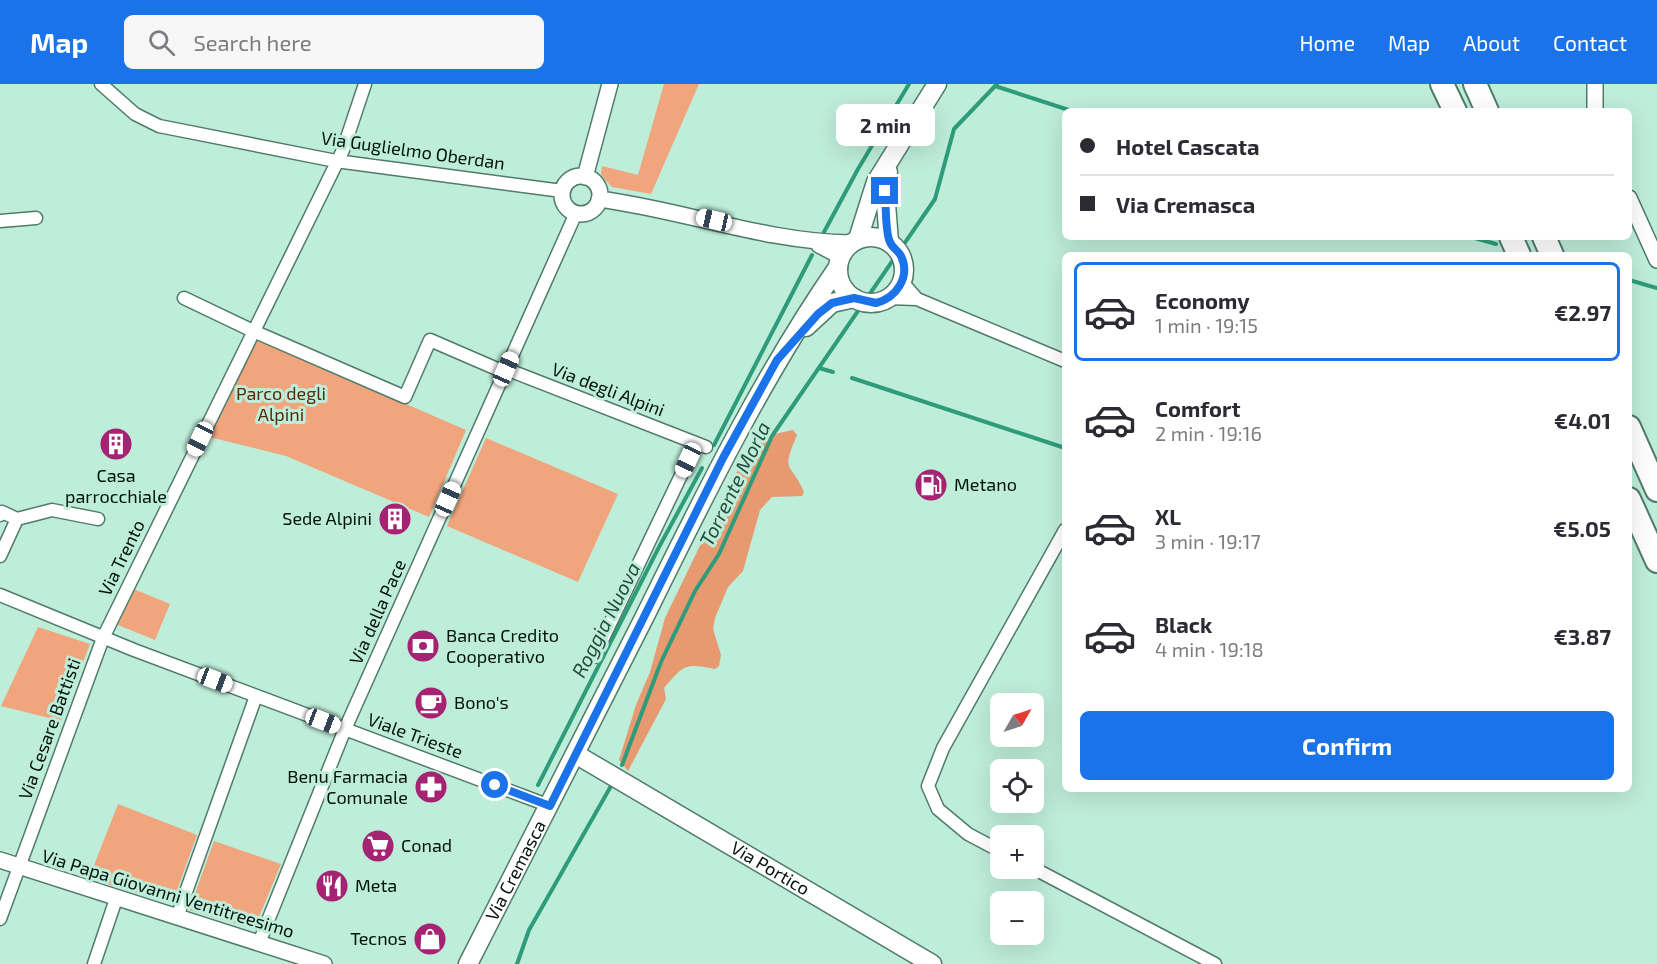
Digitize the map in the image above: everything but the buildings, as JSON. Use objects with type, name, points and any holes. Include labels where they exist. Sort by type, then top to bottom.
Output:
[{"type":"highway","points":[[1442,84],[1454,108]]},
{"type":"highway","points":[[1475,84],[1486,108]]},
{"type":"highway","points":[[1632,434],[1657,490]]},
{"type":"highway","points":[[1632,506],[1657,561]]},
{"type":"main road","name":"Via Cremasca","points":[[468,964],[577,755],[723,458],[777,360],[846,251],[876,182],[937,84]]},
{"type":"main road","name":"Via Cremasca","points":[[891,161],[885,191],[896,249],[904,268],[902,282]]},
{"type":"main road","points":[[860,300],[842,285],[846,251],[876,237],[896,249]]},
{"type":"main road","points":[[888,298],[902,282]]},
{"type":"main road","name":"Via Cremasca","points":[[777,360],[818,314],[832,303],[888,298]]},
{"type":"main road","name":"Via Portico","points":[[577,755],[932,964]]},
{"type":"main road","points":[[560,787],[591,773],[609,772]]},
{"type":"street","name":"Via Guglielmo Oberdan","points":[[101,84],[135,114],[159,126],[336,161],[562,191]]},
{"type":"street","name":"Via Trento","points":[[103,638],[343,150],[365,84]]},
{"type":"street","points":[[585,177],[610,84]]},
{"type":"street","points":[[1595,84],[1595,108]]},
{"type":"street","points":[[585,177],[596,185],[599,199],[591,211],[576,213],[564,203],[562,191],[572,179],[585,177]]},
{"type":"street","points":[[599,199],[652,206],[846,251]]},
{"type":"street","points":[[1632,205],[1657,260]]},
{"type":"street","name":"Via della Pace","points":[[259,943],[345,729],[576,213]]},
{"type":"street","points":[[0,221],[36,218]]},
{"type":"street","points":[[902,282],[917,299]]},
{"type":"street","points":[[184,298],[253,332],[405,397],[430,340],[505,371]]},
{"type":"street","points":[[888,298],[917,299],[1062,360]]},
{"type":"street","name":"Via degli Alpini","points":[[505,371],[701,445],[665,510],[594,657]]},
{"type":"street","points":[[0,512],[17,519],[36,512],[52,510],[98,519]]},
{"type":"street","points":[[0,556],[17,519]]},
{"type":"street","points":[[990,846],[968,834],[938,810],[928,786],[943,748],[1062,535]]},
{"type":"street","name":"Viale Trieste","points":[[0,595],[103,638],[550,806]]},
{"type":"street","name":"Via Cesare Battisti","points":[[0,919],[103,638]]},
{"type":"street","points":[[177,917],[256,696]]},
{"type":"street","name":"Via Papa Giovanni Ventitreesimo","points":[[0,860],[324,964]]},
{"type":"street","points":[[1044,873],[1215,964]]},
{"type":"street","points":[[94,964],[116,899]]},
{"type":"green space","points":[[664,84],[699,84],[651,194],[612,187],[601,175],[602,166],[638,175]]},
{"type":"green space","name":"Parco degli Alpini","points":[[256,339],[466,430],[429,517],[286,456],[209,437]]},
{"type":"green space","points":[[486,438],[618,494],[578,582],[447,526]]},
{"type":"green space","points":[[134,589],[170,604],[155,640],[118,625]]},
{"type":"green space","points":[[38,627],[90,644],[61,721],[1,706]]},
{"type":"green space","points":[[118,804],[197,835],[172,904],[89,878]]},
{"type":"green space","points":[[214,841],[281,864],[254,929],[189,910]]},
{"type":"shaded area","points":[[793,430],[797,435],[788,462],[804,492],[802,496],[772,497],[760,510],[743,571],[728,587],[715,618],[713,629],[721,655],[719,666],[715,669],[691,666],[676,674],[664,688],[666,699],[628,771],[619,760],[636,705],[650,672],[665,618],[725,494],[741,464],[766,436]]},
{"type":"waterway","name":"Roggia Nuova","points":[[824,232],[858,169],[909,84]]},
{"type":"waterway","name":"Torrente Morla","points":[[622,765],[661,662],[695,591],[719,554],[772,436],[935,199],[954,129],[997,84]]},
{"type":"waterway","points":[[995,86],[1063,108]]},
{"type":"waterway","points":[[1482,240],[1496,244]]},
{"type":"waterway","name":"Roggia Nuova","points":[[714,445],[812,255]]},
{"type":"waterway","points":[[1632,281],[1657,288]]},
{"type":"waterway","points":[[819,368],[833,372]]},
{"type":"waterway","points":[[852,378],[1062,447]]},
{"type":"waterway","name":"Roggia Nuova","points":[[538,785],[659,547],[702,468]]},
{"type":"waterway","name":"Torrente Morla","points":[[517,964],[529,930],[611,786]]},
{"type":"place","name":"Casa parrocchiale","points":[[116,444]]},
{"type":"place","name":"Metano","points":[[931,485]]},
{"type":"place","name":"Sede Alpini","points":[[395,519]]},
{"type":"place","name":"Banca Credito Cooperativo","points":[[423,646]]},
{"type":"place","name":"Bono's","points":[[431,703]]},
{"type":"place","name":"Benu Farmacia Comunale","points":[[431,787]]},
{"type":"place","name":"Conad","points":[[378,846]]},
{"type":"place","name":"Meta","points":[[332,886]]},
{"type":"place","name":"Tecnos","points":[[430,939]]},
{"type":"route","points":[[495,785],[550,806],[723,458],[777,360],[818,314],[832,303],[854,298],[863,302],[876,303],[897,291],[904,276],[904,268],[902,257],[889,242],[885,191]]}]
